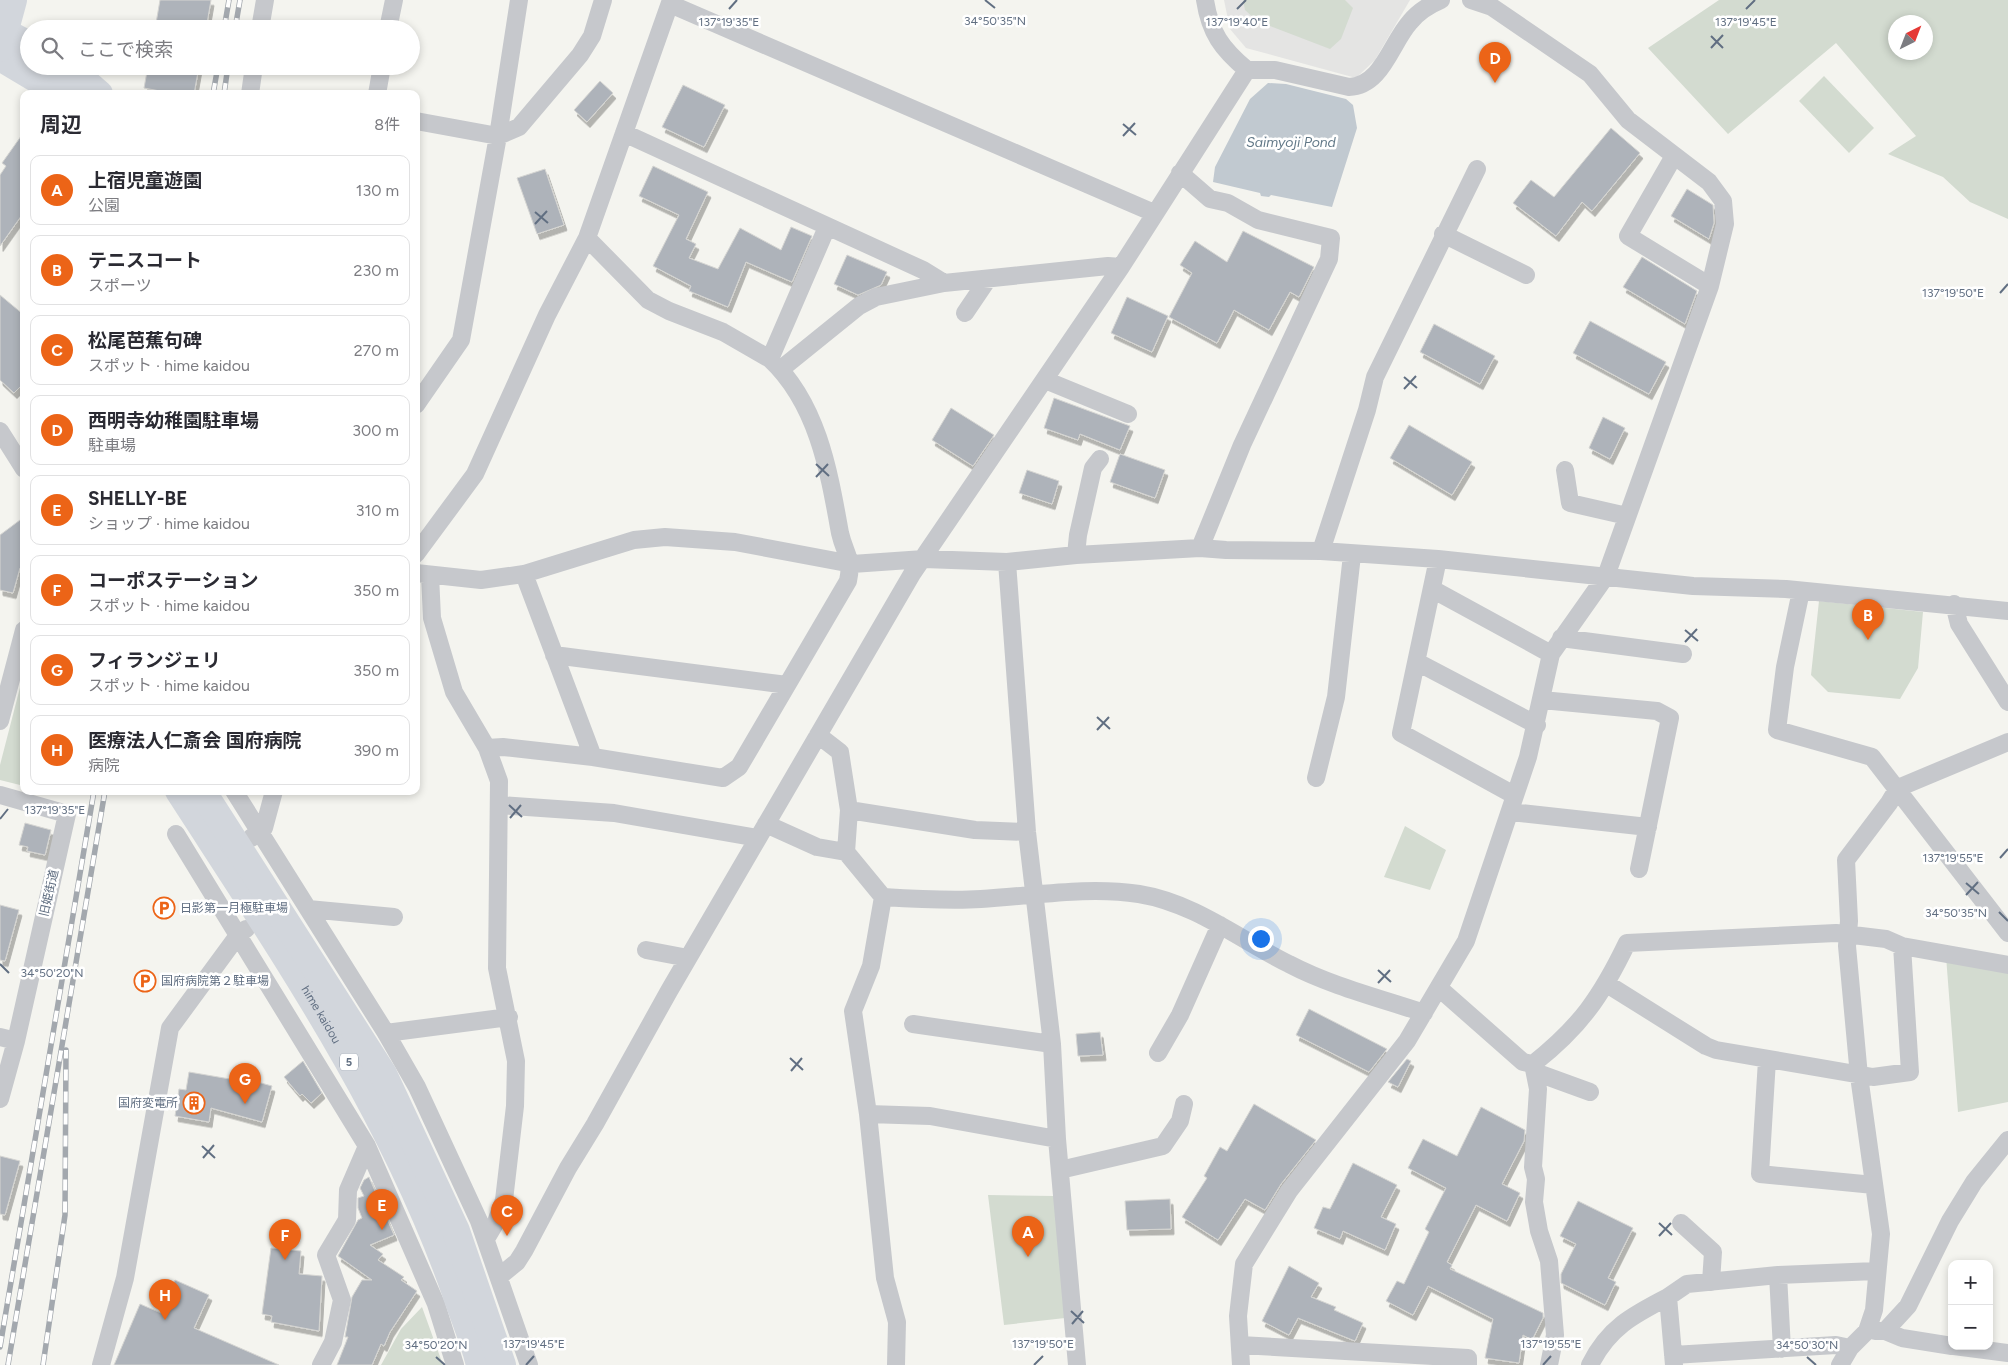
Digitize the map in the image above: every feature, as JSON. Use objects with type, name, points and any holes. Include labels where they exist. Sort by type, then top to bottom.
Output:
[{"type":"main road","points":[[1,42],[13,0]]},
{"type":"main road","points":[[1,42],[20,44]]},
{"type":"main road","points":[[1,42],[20,58]]},
{"type":"main road","points":[[40,75],[57,90]]},
{"type":"main road","points":[[77,75],[94,90]]},
{"type":"main road","name":"hime kaidou","points":[[182,795],[301,982],[365,1088],[426,1214],[482,1359]]},
{"type":"main road","name":"hime kaidou","points":[[205,795],[383,1074],[456,1231],[482,1359]]},
{"type":"street","points":[[262,20],[265,0]]},
{"type":"street","points":[[390,20],[394,0]]},
{"type":"street","points":[[420,399],[461,340],[498,136],[519,0]]},
{"type":"street","points":[[420,121],[498,136],[519,127],[580,55],[592,36],[603,0]]},
{"type":"street","points":[[1205,0],[1213,33],[1231,56],[1247,70],[1275,70],[1349,87],[1359,87],[1370,81],[1408,23],[1420,11],[1441,0]]},
{"type":"street","points":[[1241,1365],[1238,1316],[1244,1264],[1289,1191],[1408,1042],[1466,941],[1528,757],[1537,725],[1551,654],[1606,576],[1710,286],[1725,224],[1723,201],[1709,182],[1628,120],[1590,74],[1492,7],[1471,0]]},
{"type":"street","points":[[420,549],[475,474],[547,315],[587,238],[670,2],[1154,213]]},
{"type":"street","points":[[500,1276],[517,1262],[524,1251],[568,1168],[595,1124],[688,958],[912,574],[1121,267],[1247,70]]},
{"type":"street","points":[[251,90],[253,75]]},
{"type":"street","points":[[378,90],[380,75]]},
{"type":"street","points":[[624,133],[923,270],[944,283]]},
{"type":"street","points":[[1674,156],[1628,236],[1710,286]]},
{"type":"street","points":[[1321,551],[1367,410],[1375,377],[1477,169]]},
{"type":"street","points":[[1180,173],[1210,199],[1228,204],[1258,220],[1331,238],[1329,259],[1242,445],[1200,548]]},
{"type":"street","points":[[776,364],[827,227]]},
{"type":"street","points":[[1444,234],[1526,275]]},
{"type":"street","points":[[487,748],[503,747],[593,757],[723,778],[739,767],[848,580],[852,564],[843,548],[826,458],[818,436],[803,404],[776,364],[723,332],[668,311],[648,300],[587,238]]},
{"type":"street","points":[[776,364],[859,306],[876,297],[944,283],[1108,266],[1121,267]]},
{"type":"street","points":[[965,313],[988,279]]},
{"type":"street","points":[[1045,380],[1128,414]]},
{"type":"street","points":[[0,430],[20,462]]},
{"type":"street","points":[[1076,555],[1078,535],[1093,468],[1100,459]]},
{"type":"street","points":[[1565,470],[1570,503],[1627,516]]},
{"type":"street","points":[[486,1238],[496,1222],[504,1200],[515,1106],[516,1061],[509,1017],[497,968],[499,781],[487,748],[454,692],[432,618],[423,574],[481,580],[524,574],[634,540],[665,537],[735,542],[852,564],[924,559],[1007,562],[1076,555],[1200,548],[1321,551],[1352,555],[1438,559],[1693,586],[1801,591],[1954,604],[2008,611]]},
{"type":"street","points":[[1316,778],[1336,697],[1352,555]]},
{"type":"street","points":[[1438,559],[1401,733],[1512,804],[1648,827]]},
{"type":"street","points":[[1007,562],[1027,832],[1052,1044],[1057,1139],[1077,1365]]},
{"type":"street","points":[[524,574],[593,757]]},
{"type":"street","points":[[1432,589],[1551,654]]},
{"type":"street","points":[[1801,591],[1784,668],[1777,730],[1872,757],[1898,788],[2008,933]]},
{"type":"street","points":[[1954,604],[1959,624],[2008,702]]},
{"type":"street","points":[[1561,638],[1683,654]]},
{"type":"street","points":[[0,721],[20,645]]},
{"type":"street","points":[[554,655],[787,685]]},
{"type":"street","points":[[1417,662],[1537,725]]},
{"type":"street","points":[[1542,700],[1657,711],[1670,718],[1639,869]]},
{"type":"street","points":[[818,734],[840,752],[849,810],[846,852]]},
{"type":"street","points":[[1840,1365],[1850,1348],[1867,1331],[1874,1310],[1876,1271],[1881,1234],[1859,1076],[1847,934],[1846,860],[1898,788],[2008,742]]},
{"type":"street","name":"旧姫街道","points":[[0,795],[67,814],[8,1039]]},
{"type":"street","points":[[236,795],[386,1033],[417,1087],[486,1238],[529,1365]]},
{"type":"street","points":[[200,872],[264,828],[273,795]]},
{"type":"street","points":[[499,805],[614,813],[762,831],[817,847],[846,852],[883,897],[871,966],[853,1011],[868,1114],[885,1278],[897,1322],[896,1365]]},
{"type":"street","points":[[849,810],[975,830],[1027,832]]},
{"type":"street","points":[[176,834],[239,934],[367,1146],[436,1304],[482,1359]]},
{"type":"street","points":[[883,897],[980,899],[1033,894],[1113,891],[1141,895],[1190,909],[1290,965],[1314,976],[1424,1013]]},
{"type":"street","points":[[101,1365],[125,1278],[170,1028],[239,934],[303,902],[394,917]]},
{"type":"street","points":[[1158,1053],[1180,1015],[1220,925]]},
{"type":"street","points":[[1534,1068],[1576,1027],[1607,984],[1627,943],[1836,933],[1886,939],[1902,946],[2008,965]]},
{"type":"street","points":[[1607,984],[1706,1046],[1767,1060],[1873,1077],[1910,1072],[1902,946]]},
{"type":"street","points":[[646,950],[688,958]]},
{"type":"street","points":[[1439,988],[1524,1062],[1590,1092]]},
{"type":"street","points":[[386,1033],[509,1017]]},
{"type":"street","points":[[913,1024],[1052,1044]]},
{"type":"street","points":[[0,1099],[8,1039]]},
{"type":"street","points":[[1767,1060],[1760,1174],[1874,1186]]},
{"type":"street","points":[[1534,1068],[1538,1089],[1533,1167],[1536,1179],[1534,1202],[1539,1231],[1549,1261],[1555,1335],[1549,1365]]},
{"type":"street","points":[[1060,1170],[1163,1146],[1180,1121],[1184,1104]]},
{"type":"street","points":[[868,1114],[930,1116],[1057,1139]]},
{"type":"street","points":[[1885,1331],[1908,1306],[1950,1221],[1974,1182],[2008,1140]]},
{"type":"street","points":[[321,1365],[334,1342],[342,1300],[326,1255],[347,1220],[348,1190],[367,1146]]},
{"type":"street","points":[[1681,1223],[1713,1252],[1711,1282]]},
{"type":"street","points":[[1590,1365],[1596,1352],[1616,1327],[1687,1284],[1778,1275],[1876,1271]]},
{"type":"street","points":[[1778,1275],[1782,1349]]},
{"type":"street","points":[[1668,1297],[1673,1360],[1836,1345],[1850,1348]]},
{"type":"street","points":[[1867,1331],[1885,1331],[1902,1338],[1948,1345]]},
{"type":"street","points":[[1240,1345],[1468,1358],[1468,1365]]},
{"type":"street","points":[[1984,1350],[2008,1353]]},
{"type":"shaded area","points":[[1224,0],[1410,0],[1375,60],[1356,78],[1246,48],[1230,29]]},
{"type":"shaded area","points":[[1243,0],[1345,0],[1353,8],[1341,39],[1330,49],[1257,21],[1245,10]]},
{"type":"shaded area","points":[[1719,0],[2008,0],[2008,219],[1970,202],[1943,177],[1888,154],[1916,136],[1836,43],[1728,134],[1648,48]]},
{"type":"shaded area","points":[[1824,76],[1874,128],[1849,153],[1799,101]]},
{"type":"shaded area","points":[[1819,601],[1923,612],[1918,668],[1900,699],[1828,692],[1811,675]]},
{"type":"shaded area","points":[[20,688],[20,785],[0,780],[0,765]]},
{"type":"shaded area","points":[[1405,826],[1446,850],[1430,890],[1384,877]]},
{"type":"shaded area","points":[[1946,956],[2008,969],[2008,1102],[1958,1112]]},
{"type":"shaded area","points":[[988,1195],[1054,1196],[1065,1318],[1004,1325]]},
{"type":"shaded area","points":[[422,1307],[443,1365],[381,1365],[401,1329]]},
{"type":"water","name":"Saimyoji Pond","points":[[1268,83],[1286,84],[1346,99],[1353,105],[1357,128],[1332,207],[1271,195],[1269,197],[1261,196],[1260,193],[1213,182],[1215,167],[1250,99]]},
{"type":"building","points":[[160,0],[211,0],[208,20],[157,20]]},
{"type":"building","points":[[146,75],[197,75],[195,90],[155,90],[144,88]]},
{"type":"building","points":[[600,81],[613,93],[587,122],[574,110]]},
{"type":"building","points":[[683,85],[725,105],[704,147],[662,127]]},
{"type":"building","points":[[1611,128],[1640,153],[1592,211],[1582,202],[1556,236],[1513,203],[1531,180],[1554,197]]},
{"type":"building","points":[[20,138],[20,218],[0,246],[0,175],[6,166],[2,163]]},
{"type":"building","points":[[653,166],[708,192],[686,239],[696,244],[689,258],[718,269],[740,228],[781,250],[791,227],[812,236],[792,282],[746,262],[728,307],[689,291],[691,286],[653,266],[679,215],[639,196]]},
{"type":"building","points":[[545,169],[564,225],[537,234],[517,178]]},
{"type":"building","points":[[1687,189],[1713,205],[1714,223],[1709,239],[1671,216]]},
{"type":"building","points":[[1243,231],[1314,267],[1299,297],[1290,292],[1269,330],[1234,310],[1217,343],[1169,317],[1192,273],[1180,265],[1195,241],[1227,262]]},
{"type":"building","points":[[847,255],[887,272],[881,285],[858,295],[834,284]]},
{"type":"building","points":[[1642,257],[1697,291],[1685,324],[1623,287]]},
{"type":"building","points":[[0,295],[20,312],[20,387],[14,393],[0,380]]},
{"type":"building","points":[[1127,297],[1168,316],[1152,352],[1111,333]]},
{"type":"building","points":[[1590,321],[1666,362],[1649,394],[1573,353]]},
{"type":"building","points":[[1434,324],[1495,356],[1480,384],[1420,352]]},
{"type":"building","points":[[1054,398],[1130,426],[1120,450],[1080,434],[1078,440],[1044,428]]},
{"type":"building","points":[[951,408],[994,435],[973,466],[932,440]]},
{"type":"building","points":[[1603,417],[1625,428],[1610,459],[1589,448]]},
{"type":"building","points":[[1409,425],[1472,462],[1452,495],[1390,458]]},
{"type":"building","points":[[1120,454],[1165,470],[1155,498],[1110,482]]},
{"type":"building","points":[[1027,470],[1059,481],[1052,504],[1019,493]]},
{"type":"building","points":[[20,520],[20,568],[13,593],[0,590],[0,535]]},
{"type":"building","points":[[25,823],[51,830],[45,855],[27,851],[28,847],[19,845]]},
{"type":"building","points":[[0,905],[19,910],[5,961],[0,960]]},
{"type":"building","points":[[1309,1009],[1387,1049],[1369,1072],[1296,1035]]},
{"type":"building","points":[[1100,1032],[1103,1055],[1078,1056],[1076,1034]]},
{"type":"building","points":[[1407,1059],[1411,1061],[1398,1087],[1388,1082]]},
{"type":"building","points":[[303,1061],[322,1093],[311,1103],[302,1094],[300,1096],[284,1077]]},
{"type":"building","points":[[189,1072],[230,1079],[232,1075],[272,1086],[262,1122],[211,1108],[209,1122],[175,1116],[179,1089],[186,1090]]},
{"type":"building","points":[[1254,1104],[1316,1140],[1281,1184],[1265,1210],[1245,1199],[1218,1240],[1182,1217],[1207,1178],[1204,1176],[1220,1147],[1227,1151]]},
{"type":"building","points":[[1481,1107],[1525,1130],[1524,1141],[1502,1184],[1520,1193],[1507,1221],[1476,1205],[1447,1262],[1452,1265],[1450,1269],[1543,1313],[1543,1318],[1532,1340],[1523,1335],[1519,1363],[1485,1358],[1493,1319],[1428,1286],[1413,1315],[1386,1301],[1397,1281],[1404,1284],[1429,1232],[1425,1229],[1446,1188],[1408,1168],[1423,1139],[1457,1156]]},
{"type":"building","points":[[0,1156],[20,1161],[5,1215],[0,1214]]},
{"type":"building","points":[[1353,1163],[1397,1185],[1381,1217],[1396,1224],[1385,1250],[1343,1231],[1340,1239],[1314,1228],[1323,1207],[1330,1209]]},
{"type":"building","points":[[369,1177],[394,1235],[370,1245],[383,1254],[378,1260],[404,1277],[401,1280],[417,1291],[390,1332],[384,1346],[381,1344],[372,1365],[337,1365],[348,1337],[345,1337],[352,1297],[362,1280],[372,1280],[338,1256],[358,1220],[362,1218],[358,1208],[358,1198],[364,1196],[360,1188],[364,1180]]},
{"type":"building","points":[[1170,1199],[1171,1229],[1127,1230],[1125,1201]]},
{"type":"building","points":[[1578,1201],[1633,1228],[1608,1278],[1616,1282],[1605,1305],[1561,1283],[1561,1274],[1576,1244],[1560,1236]]},
{"type":"building","points":[[271,1248],[301,1251],[299,1274],[322,1276],[319,1331],[271,1322],[272,1316],[262,1314]]},
{"type":"building","points":[[1289,1266],[1319,1283],[1311,1297],[1336,1307],[1334,1310],[1363,1323],[1355,1341],[1298,1318],[1289,1335],[1262,1321]]},
{"type":"building","points":[[175,1280],[209,1295],[194,1328],[279,1365],[114,1365],[140,1304],[161,1313]]},
{"type":"railway","points":[[226,20],[229,0]]},
{"type":"railway","points":[[237,20],[240,0]]},
{"type":"railway","points":[[214,90],[216,75]]},
{"type":"railway","points":[[225,90],[227,75]]},
{"type":"railway","points":[[0,1347],[93,795]]},
{"type":"railway","points":[[8,1365],[104,795]]},
{"type":"railway","points":[[43,1365],[65,1215],[66,1050]]},
{"type":"place","name":"西明寺幼稚園駐車場","points":[[1495,83]]},
{"type":"place","name":"テニスコート","points":[[1868,640]]},
{"type":"place","name":"日影第一月極駐車場","points":[[164,908]]},
{"type":"place","name":"国府病院第２駐車場","points":[[145,981]]},
{"type":"place","name":"国府変電所","points":[[194,1103]]},
{"type":"place","name":"フィランジェリ","points":[[245,1104]]},
{"type":"place","name":"SHELLY-BE","points":[[382,1230]]},
{"type":"place","name":"松尾芭蕉句碑","points":[[507,1236]]},
{"type":"place","name":"上宿児童遊園","points":[[1028,1257]]},
{"type":"place","name":"コーポステーション","points":[[285,1260]]},
{"type":"place","name":"医療法人仁斎会 国府病院","points":[[165,1320]]}]
